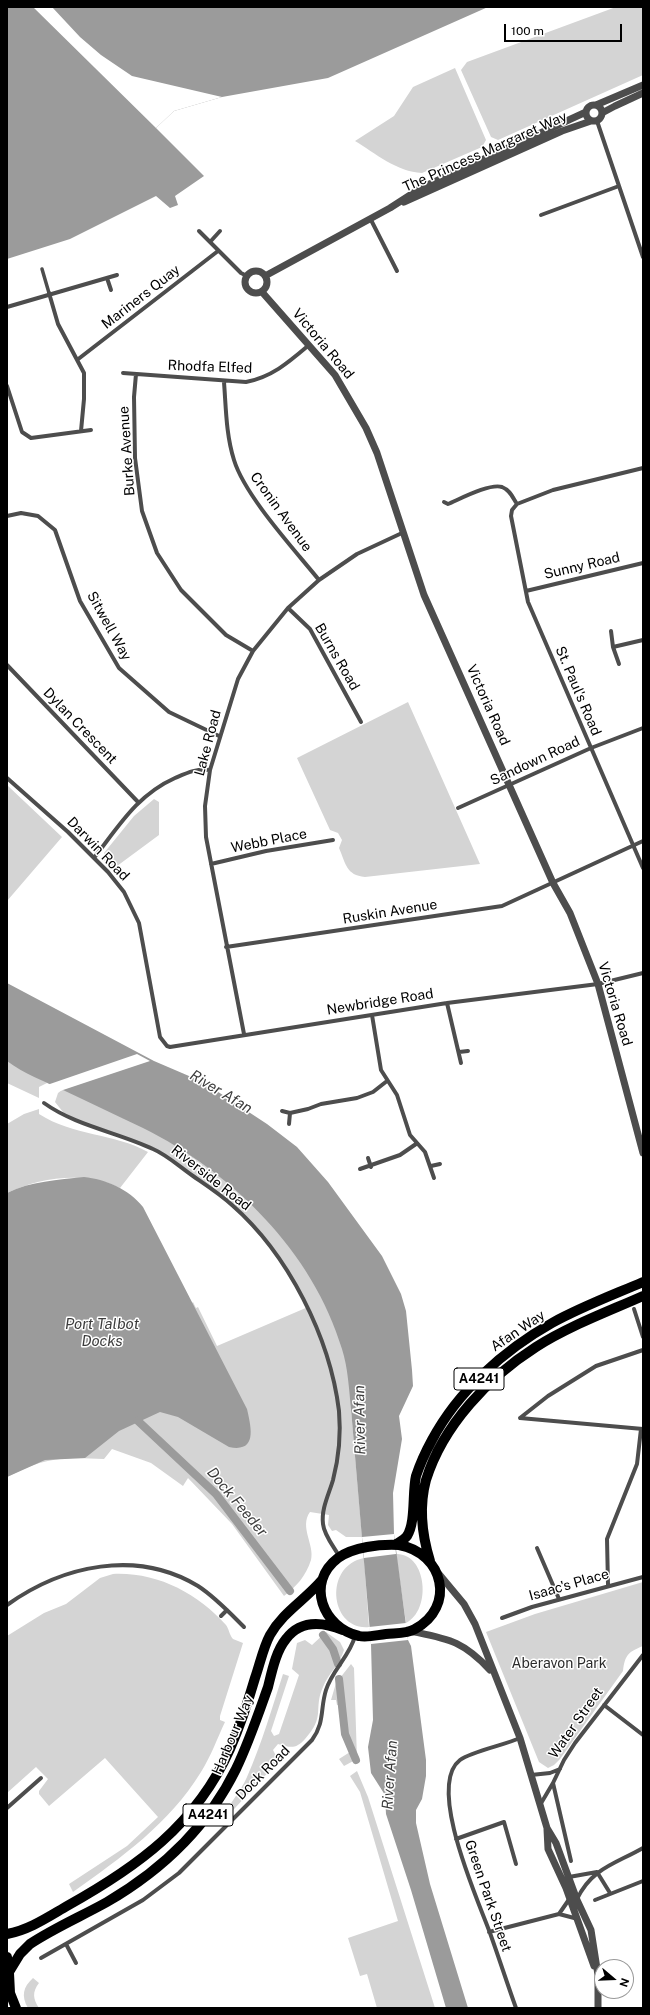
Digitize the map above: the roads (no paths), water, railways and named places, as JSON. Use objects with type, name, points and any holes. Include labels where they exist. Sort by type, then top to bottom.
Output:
[{"type":"main road","name":"Afan Way","points":[[395,1545],[406,1538],[410,1529],[416,1476],[422,1461],[438,1429],[460,1399],[493,1365],[531,1336],[552,1323],[643,1282]]},
{"type":"main road","name":"Afan Way","points":[[430,1561],[422,1517],[426,1480],[439,1449],[470,1404],[509,1368],[538,1346],[571,1328],[643,1296]]},
{"type":"main road","name":"A4241","points":[[395,1545],[414,1549],[430,1561],[437,1573],[440,1588],[436,1606],[428,1619],[409,1632],[370,1636],[355,1635],[343,1630],[331,1621],[324,1610],[320,1597],[322,1580],[326,1571],[340,1557],[363,1548],[395,1545]]},
{"type":"main road","name":"Harbour Way","points":[[7,1934],[34,1924],[110,1882],[138,1862],[169,1836],[186,1817],[210,1787],[230,1749],[270,1635],[283,1617],[322,1580]]},
{"type":"main road","name":"Harbour Way","points":[[8,1976],[20,1954],[30,1944],[135,1884],[167,1859],[196,1830],[225,1789],[236,1769],[255,1725],[281,1646],[292,1632],[306,1624],[319,1623],[343,1630]]},
{"type":"main road","points":[[7,1957],[10,1993],[16,2008]]},
{"type":"street","name":"The Princess Margaret Way","points":[[390,208],[421,188],[586,112],[588,107],[643,85]]},
{"type":"street","points":[[643,93],[602,113],[601,118],[594,121],[619,186],[643,257]]},
{"type":"street","points":[[596,105],[600,108],[602,113]]},
{"type":"street","name":"The Princess Margaret Way","points":[[586,112],[586,116],[594,121]]},
{"type":"street","name":"The Princess Margaret Way","points":[[266,276],[390,208],[422,195],[562,131],[594,121]]},
{"type":"street","points":[[541,214],[619,186]]},
{"type":"street","points":[[370,218],[397,271]]},
{"type":"street","name":"Victoria Road","points":[[199,231],[240,273],[247,276],[246,282],[252,292],[262,292],[335,375],[366,428],[377,453],[402,533],[424,595],[553,883],[570,914],[598,984],[641,1138],[643,1153]]},
{"type":"street","points":[[210,242],[220,231]]},
{"type":"street","name":"Mariners Quay","points":[[77,360],[218,251]]},
{"type":"street","points":[[42,269],[58,324],[84,373],[84,400],[80,431]]},
{"type":"street","points":[[247,276],[252,272],[259,272],[266,276],[267,282],[262,292]]},
{"type":"street","points":[[7,307],[49,293],[116,275]]},
{"type":"street","name":"Mariners Quay","points":[[106,278],[111,290]]},
{"type":"street","name":"Rhodfa Elfed","points":[[123,373],[224,382],[246,382],[261,379],[283,368],[309,345]]},
{"type":"street","name":"Burke Avenue","points":[[136,374],[134,397],[135,458],[142,511],[157,553],[181,590],[226,635],[253,651]]},
{"type":"street","name":"Cronin Avenue","points":[[224,382],[226,417],[234,461],[254,497],[319,580]]},
{"type":"street","points":[[7,386],[22,432],[32,438],[91,430]]},
{"type":"street","points":[[444,502],[448,504],[492,487],[502,487],[510,492],[517,504],[553,490],[643,468]]},
{"type":"street","name":"St. Paul's Road","points":[[517,504],[512,510],[511,516],[528,602],[643,868]]},
{"type":"street","name":"Sitwell Way","points":[[7,516],[21,513],[38,516],[55,530],[80,601],[119,668],[169,712],[219,736]]},
{"type":"street","name":"Lake Road","points":[[244,1034],[206,837],[205,806],[210,770],[219,736],[238,679],[253,651],[288,608],[319,580],[357,554],[402,533]]},
{"type":"street","name":"Sunny Road","points":[[526,591],[643,563]]},
{"type":"street","name":"Burns Road","points":[[288,608],[310,629],[362,722]]},
{"type":"street","points":[[611,631],[613,647],[619,664]]},
{"type":"street","points":[[613,647],[643,640]]},
{"type":"street","name":"Dylan Crescent","points":[[7,665],[138,802]]},
{"type":"street","name":"Sandown Road","points":[[458,808],[591,748],[643,728]]},
{"type":"street","points":[[94,858],[138,802],[154,789],[196,769],[210,770]]},
{"type":"street","name":"Darwin Road","points":[[7,778],[94,858],[124,892],[139,924],[160,1037],[167,1046]]},
{"type":"street","name":"Webb Place","points":[[211,864],[266,851],[332,840]]},
{"type":"street","name":"Ruskin Avenue","points":[[226,947],[502,906],[633,844],[643,841]]},
{"type":"street","name":"Newbridge Road","points":[[167,1046],[170,1047],[244,1034],[447,1003],[598,984],[643,973]]},
{"type":"street","points":[[447,1003],[461,1063]]},
{"type":"street","points":[[372,1015],[380,1070],[397,1095],[410,1136],[425,1152],[434,1178]]},
{"type":"street","points":[[459,1052],[468,1051]]},
{"type":"street","points":[[282,1111],[290,1113],[321,1104],[357,1098],[373,1092],[387,1081]]},
{"type":"street","name":"Riverside Road","points":[[44,1103],[67,1117],[153,1149],[177,1165],[223,1198],[243,1216],[291,1276],[308,1308],[324,1352],[339,1410],[339,1451],[333,1480],[323,1510],[322,1525],[340,1557]]},
{"type":"street","points":[[289,1124],[290,1113]]},
{"type":"street","points":[[360,1169],[371,1167],[400,1155],[416,1144]]},
{"type":"street","points":[[368,1158],[371,1167]]},
{"type":"street","points":[[431,1166],[440,1164]]},
{"type":"street","points":[[634,1309],[643,1337]]},
{"type":"street","points":[[608,1585],[606,1539],[637,1464],[642,1429],[520,1418],[548,1396],[596,1366],[643,1350]]},
{"type":"street","points":[[537,1548],[559,1600]]},
{"type":"street","points":[[7,1605],[36,1587],[78,1570],[102,1565],[122,1564],[156,1568],[193,1584],[227,1610],[244,1627]]},
{"type":"street","name":"Water Street","points":[[437,1573],[470,1613],[520,1738],[547,1828],[556,1843],[569,1877],[578,1919],[594,1964]]},
{"type":"street","name":"Isaac's Place","points":[[502,1618],[532,1606],[643,1577]]},
{"type":"street","points":[[221,1616],[227,1610]]},
{"type":"street","name":"Water Street","points":[[409,1632],[441,1638],[457,1643],[470,1650],[493,1673]]},
{"type":"street","name":"Dock Road","points":[[40,1958],[143,1900],[179,1874],[312,1740],[320,1728],[326,1689],[350,1648],[355,1635]]},
{"type":"street","name":"Water Street","points":[[539,1805],[545,1799],[575,1743],[643,1655]]},
{"type":"street","points":[[604,1705],[643,1735]]},
{"type":"street","name":"Green Park Street","points":[[516,2008],[461,1860],[449,1794],[450,1774],[459,1760],[469,1755],[520,1738]]},
{"type":"street","points":[[531,1775],[550,1773],[560,1769]]},
{"type":"street","points":[[7,1808],[40,1778]]},
{"type":"street","points":[[553,1783],[571,1861]]},
{"type":"street","points":[[456,1839],[504,1822],[516,1864]]},
{"type":"street","name":"Water Street","points":[[547,1828],[548,1849],[566,1888],[594,1937],[596,1959]]},
{"type":"street","points":[[566,1888],[569,1877],[597,1872],[643,1848]]},
{"type":"street","points":[[597,1872],[610,1893]]},
{"type":"street","points":[[559,1914],[597,1872]]},
{"type":"street","points":[[595,1900],[643,1881]]},
{"type":"street","points":[[489,1932],[559,1914],[578,1919]]},
{"type":"street","points":[[66,1944],[76,1963]]},
{"type":"water","points":[[7,7],[488,7],[328,78],[222,97],[174,111],[156,128],[204,176],[175,196],[178,205],[170,208],[156,196],[70,239],[7,259]]},
{"type":"water","name":"River Afan","points":[[7,983],[154,1061],[203,1082],[267,1124],[297,1147],[328,1182],[382,1256],[401,1294],[406,1311],[413,1386],[399,1416],[402,1439],[393,1493],[394,1534],[426,1760],[426,1776],[422,1799],[416,1810],[416,1823],[430,1884],[468,2008],[446,2008],[411,1890],[386,1814],[385,1795],[371,1773],[368,1747],[373,1720],[371,1644],[351,1409],[346,1364],[329,1313],[311,1280],[290,1248],[265,1219],[208,1167],[176,1146],[143,1128],[34,1077],[7,1061]]},
{"type":"water","name":"Port Talbot Docks","points":[[84,1177],[100,1180],[124,1190],[143,1207],[247,1409],[251,1431],[248,1442],[245,1446],[238,1448],[229,1447],[178,1417],[160,1412],[119,1431],[85,1458],[45,1460],[7,1477],[7,1193],[35,1183]]},
{"type":"waterway","name":"Dock Feeder","points":[[138,1421],[216,1494],[290,1591]]},
{"type":"waterway","name":"Dock Feeder","points":[[323,1635],[333,1649],[338,1664]]},
{"type":"waterway","name":"Dock Feeder","points":[[339,1679],[345,1734],[356,1760]]},
{"type":"park label","name":"Aberavon Park","points":[[559,1664]]}]
